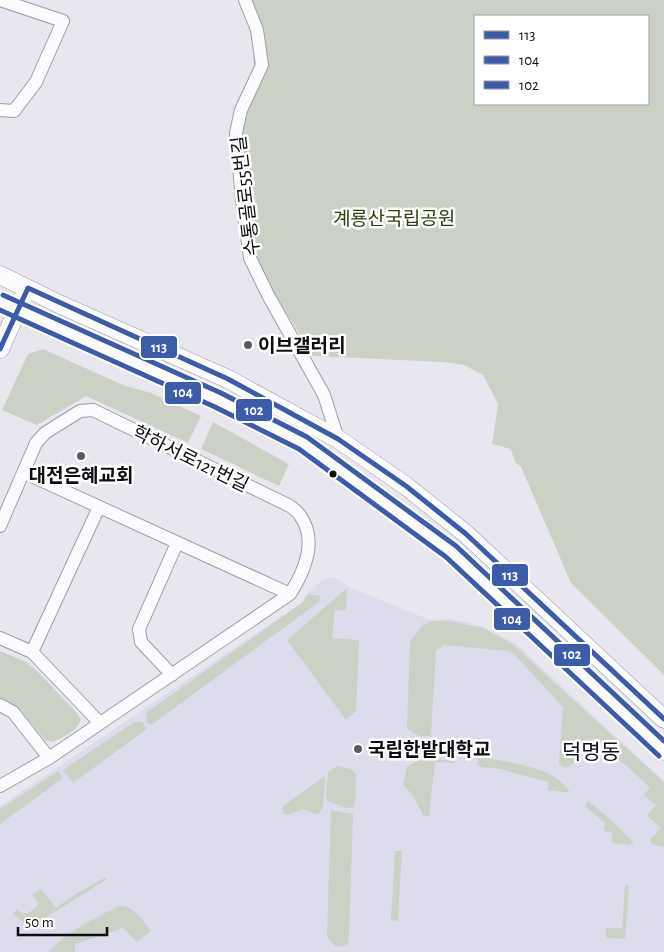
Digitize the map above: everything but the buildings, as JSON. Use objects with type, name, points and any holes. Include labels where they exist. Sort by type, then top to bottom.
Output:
[{"type":"street","points":[[0,0],[63,21],[36,82],[14,111],[0,110]]},
{"type":"street","name":"수통골로55번길","points":[[245,0],[257,30],[262,65],[241,110],[236,133],[250,258],[268,295],[324,395],[338,439]]},
{"type":"street","points":[[0,275],[228,379],[338,439],[406,486],[466,534],[664,719]]},
{"type":"street","points":[[0,349],[28,288]]},
{"type":"street","points":[[0,302],[226,404],[303,443],[458,556],[664,751]]},
{"type":"street","name":"학하서로121번길","points":[[0,526],[36,443],[45,433],[80,411],[93,410],[290,506],[301,516],[308,534],[309,552],[300,578],[290,594],[49,758],[0,786]]},
{"type":"street","points":[[24,473],[290,594]]},
{"type":"street","points":[[32,652],[99,507]]},
{"type":"street","points":[[172,675],[141,642],[139,629],[177,543]]},
{"type":"street","points":[[0,638],[32,652],[100,723]]},
{"type":"street","points":[[0,705],[13,712],[49,758]]},
{"type":"shaded area","name":"국립한밭대학교","points":[[333,577],[351,588],[430,620],[449,619],[467,622],[484,627],[515,643],[664,781],[664,952],[0,952],[0,806],[301,603],[308,593],[322,580]]},
{"type":"green space","name":"계룡산국립공원","points":[[239,0],[664,0],[664,675],[571,583],[521,467],[515,462],[511,449],[492,444],[498,404],[483,375],[464,365],[443,362],[313,356],[267,281],[254,256],[240,133],[245,109],[256,87],[253,59],[255,48],[253,36]]},
{"type":"green space","points":[[43,349],[123,385],[151,393],[201,416],[188,443],[86,396],[37,425],[2,410],[28,354]]},
{"type":"green space","points":[[213,422],[289,464],[279,486],[201,449]]},
{"type":"green space","points":[[347,588],[346,611],[335,610],[332,638],[359,640],[356,711],[346,720],[287,640]]},
{"type":"green space","points":[[308,594],[321,596],[319,602],[151,725],[146,722],[147,712],[302,603]]},
{"type":"green space","points":[[432,621],[449,621],[483,628],[514,645],[664,782],[664,847],[652,844],[650,840],[661,828],[647,816],[656,805],[644,795],[650,787],[594,738],[573,764],[566,768],[559,764],[563,707],[515,655],[509,651],[444,645],[436,651],[431,736],[419,736],[407,729],[410,641],[422,626]]},
{"type":"green space","points":[[0,651],[26,662],[35,669],[77,713],[81,720],[76,728],[53,742],[45,740],[18,707],[0,698]]},
{"type":"green space","points":[[134,722],[142,722],[147,729],[73,783],[63,770]]},
{"type":"green space","points":[[480,757],[516,763],[543,771],[563,784],[570,793],[548,790],[548,782],[500,769],[481,767],[477,764]]},
{"type":"green space","points":[[422,758],[455,761],[455,763],[435,762],[429,816],[424,816],[411,793],[403,785],[407,767]]},
{"type":"green space","points":[[337,766],[351,769],[356,774],[355,807],[346,808],[327,801],[328,772]]},
{"type":"green space","points":[[58,771],[63,778],[0,824],[0,809]]},
{"type":"green space","points":[[325,776],[323,808],[318,815],[303,809],[288,815],[283,814],[283,806]]},
{"type":"green space","points":[[588,801],[634,843],[629,845],[612,843],[612,832],[604,831],[605,823],[585,806]]},
{"type":"green space","points":[[331,810],[353,814],[349,938],[348,944],[342,947],[335,946],[327,937]]},
{"type":"green space","points":[[395,851],[402,851],[398,921],[391,920]]},
{"type":"green space","points":[[106,877],[107,879],[39,922],[25,923],[13,914],[17,909],[21,913],[28,913],[37,907],[38,902],[32,895],[41,889],[56,908],[74,895]]},
{"type":"green space","points":[[625,885],[629,885],[625,939],[606,938],[606,928],[622,928]]},
{"type":"green space","points":[[119,906],[134,911],[151,931],[137,942],[123,928],[75,944],[75,952],[48,952],[73,931]]},
{"type":"transit line","name":"113","points":[[0,349],[28,288],[228,379],[338,439],[406,486],[466,534],[664,719]]},
{"type":"transit line","name":"102","points":[[3,295],[221,393],[307,437],[456,546],[664,741]]},
{"type":"transit line","name":"104","points":[[0,310],[215,407],[299,449],[446,557],[659,756]]},
{"type":"place","name":"이브갤러리","points":[[248,345]]},
{"type":"place","name":"대전은혜교회","points":[[81,456]]},
{"type":"place","name":"국립한밭대학교","points":[[358,749]]},
{"type":"district","name":"덕명동","points":[[591,752]]}]
